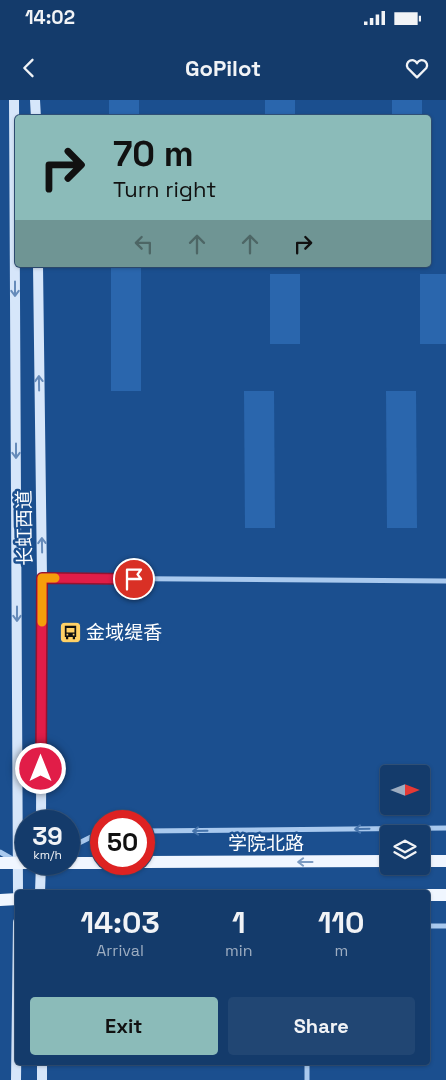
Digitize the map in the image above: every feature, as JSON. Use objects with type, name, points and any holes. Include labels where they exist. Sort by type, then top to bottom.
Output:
[{"type":"main road","name":"长虹西道","points":[[14,100],[15,195]]},
{"type":"main road","points":[[35,100],[36,115]]},
{"type":"main road","name":"长虹西道","points":[[16,267],[21,810]]},
{"type":"main road","name":"长虹西道","points":[[38,267],[42,578],[41,810]]},
{"type":"main road","name":"学院北路","points":[[155,862],[380,861]]},
{"type":"main road","points":[[430,861],[446,861]]},
{"type":"main road","points":[[0,862],[15,863]]},
{"type":"main road","name":"长虹西道","points":[[18,890],[20,875]]},
{"type":"main road","points":[[40,890],[41,875]]},
{"type":"main road","points":[[430,895],[446,895]]},
{"type":"main road","points":[[0,900],[15,900]]},
{"type":"main road","points":[[16,1065],[16,1080]]},
{"type":"main road","points":[[42,1065],[42,1080]]},
{"type":"street","points":[[42,578],[446,581]]},
{"type":"street","points":[[155,831],[446,828]]},
{"type":"street","points":[[0,852],[15,860]]},
{"type":"street","points":[[0,908],[15,901]]},
{"type":"street","points":[[430,926],[446,926]]},
{"type":"street","points":[[306,1080],[307,1065]]},
{"type":"building","points":[[109,100],[139,100],[139,115],[109,115]]},
{"type":"building","points":[[265,100],[295,100],[295,115],[265,115]]},
{"type":"building","points":[[392,100],[422,100],[422,115],[392,115]]},
{"type":"building","points":[[111,267],[141,267],[141,391],[111,391]]},
{"type":"building","points":[[270,274],[300,274],[300,344],[270,344]]},
{"type":"building","points":[[420,274],[446,274],[446,344],[420,344]]},
{"type":"building","points":[[244,391],[274,391],[275,528],[245,528]]},
{"type":"building","points":[[386,391],[416,391],[417,528],[387,528]]},
{"type":"slow traffic","points":[[42,622],[42,578],[55,578]]},
{"type":"place","name":"金域缇香","points":[[70,632]]},
{"type":"route","points":[[41,769],[42,578],[134,579]]}]
